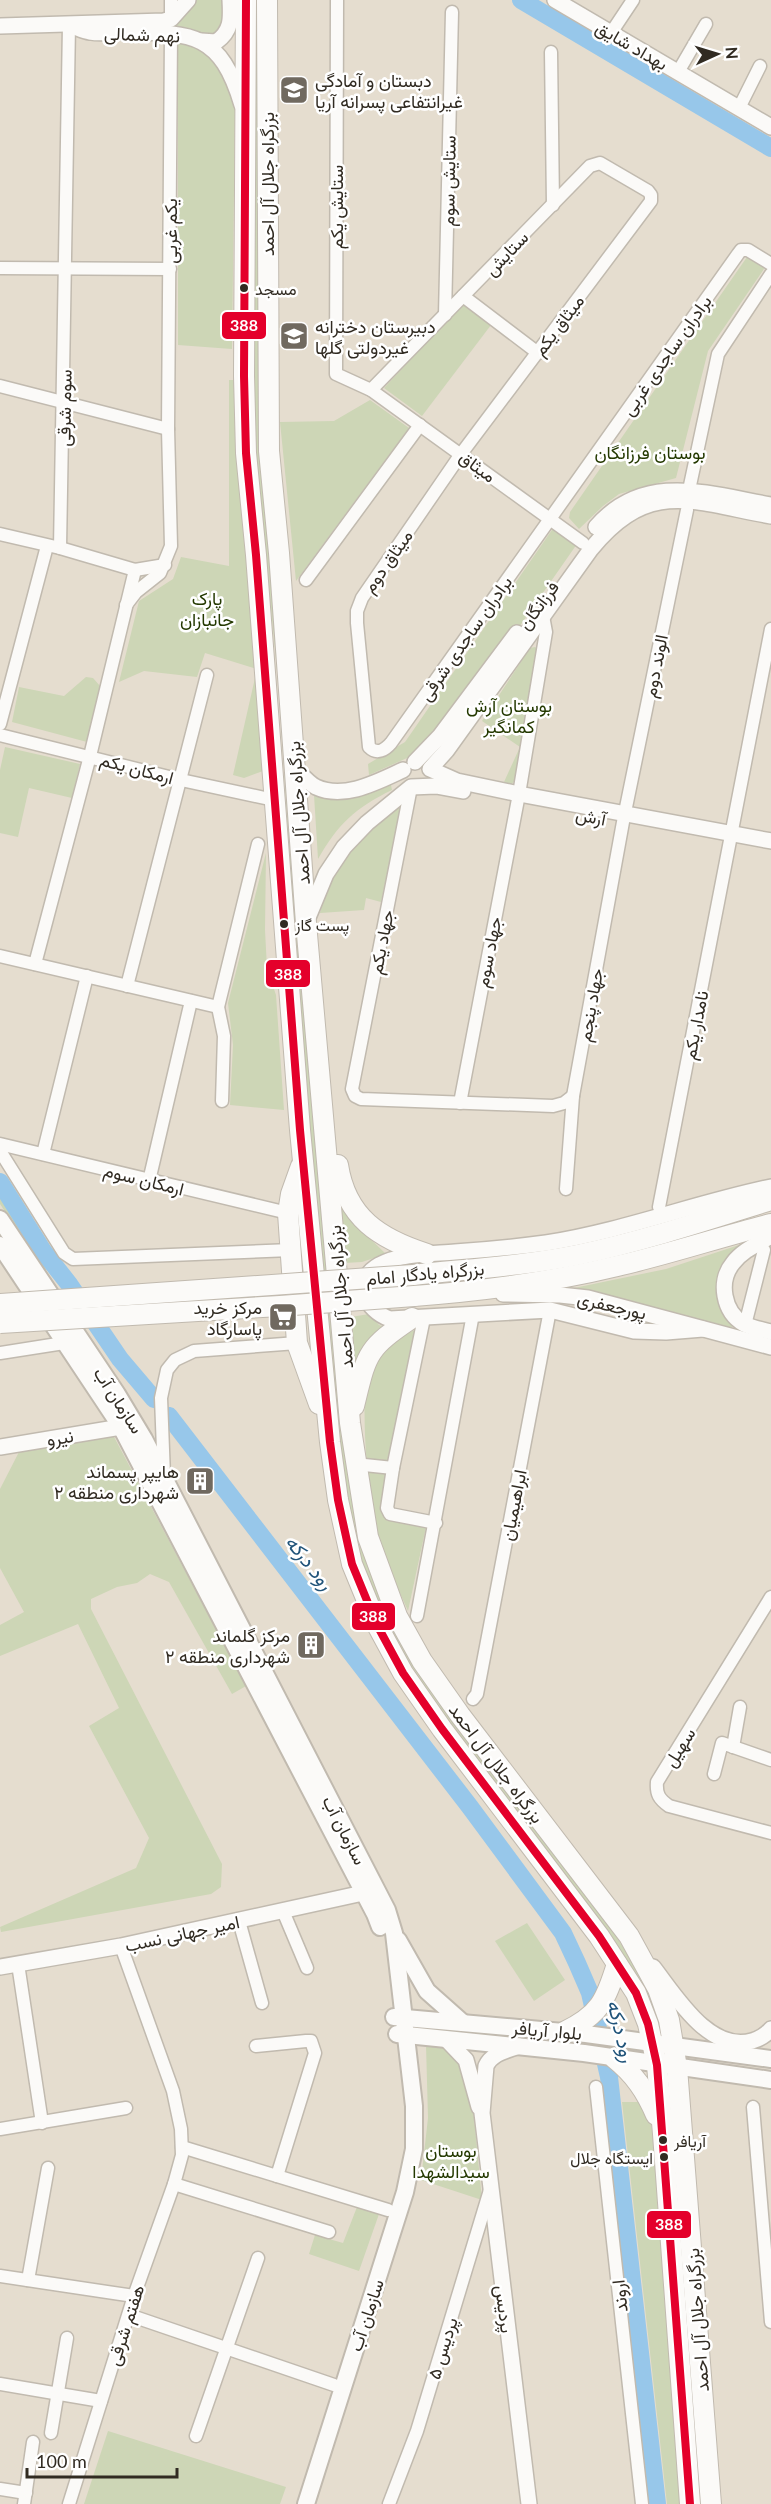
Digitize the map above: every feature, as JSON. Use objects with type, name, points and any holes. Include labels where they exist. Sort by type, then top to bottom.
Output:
[{"type":"highway","name":"بزرگراه جلال آل احمد","points":[[246,0],[244,114],[246,453],[303,1161],[328,1431],[338,1500],[352,1564],[377,1625],[403,1673],[636,1993],[653,2043],[657,2065],[690,2504]]},
{"type":"highway","name":"بزرگراه جلال آل احمد","points":[[267,0],[269,451],[306,923],[350,1423],[368,1537],[397,1616],[422,1661],[460,1715],[629,1936],[658,1989],[675,2046],[678,2068],[711,2504]]},
{"type":"highway","points":[[322,1101],[342,1183],[354,1210],[383,1236],[402,1246],[427,1254]]},
{"type":"highway","points":[[303,1161],[291,1194],[288,1213],[297,1343],[328,1431]]},
{"type":"highway","name":"بزرگراه یادگار امام","points":[[0,1304],[413,1275],[514,1265],[576,1255],[658,1235],[771,1200]]},
{"type":"highway","name":"بزرگراه یادگار امام","points":[[0,1323],[449,1293],[547,1280],[616,1266],[771,1224]]},
{"type":"highway","points":[[350,1423],[363,1367],[370,1352],[389,1334],[418,1318]]},
{"type":"highway","points":[[550,1873],[561,1874],[569,1869],[570,1860]]},
{"type":"highway","points":[[564,2032],[586,2027],[605,2000],[617,1964]]},
{"type":"highway","points":[[614,2058],[635,2076],[643,2087],[663,2134]]},
{"type":"main road","name":"سازمان آب","points":[[2,1230],[121,1427],[370,1892],[387,1910],[394,1933],[398,2018]]},
{"type":"main road","name":"سازمان آب","points":[[71,1346],[132,1418],[370,1892],[383,1935],[401,2035],[410,2065],[414,2106],[414,2149],[405,2192],[306,2504]]},
{"type":"main road","points":[[394,1933],[427,1991],[463,2023]]},
{"type":"main road","name":"بلوار آریافر","points":[[398,2018],[564,2032]]},
{"type":"main road","name":"بلوار آریافر","points":[[586,2027],[615,2038],[771,2059]]},
{"type":"main road","name":"سازمان آب","points":[[296,2504],[394,2192],[402,2152],[404,2112],[401,2035]]},
{"type":"main road","name":"بلوار آریافر","points":[[401,2035],[584,2053],[771,2080]]},
{"type":"main road","points":[[410,2065],[417,2050],[438,2038]]},
{"type":"street","name":"یکم غربی","points":[[165,565],[171,546],[168,429],[171,0]]},
{"type":"street","name":"نهم شمالی","points":[[171,26],[188,0]]},
{"type":"street","points":[[201,41],[216,42],[228,30],[230,0]]},
{"type":"street","name":"ستایش یکم","points":[[337,0],[335,369],[338,377],[372,390]]},
{"type":"street","name":"بهداد شایق","points":[[555,0],[771,127]]},
{"type":"street","points":[[611,33],[633,0]]},
{"type":"street","name":"ستایش سوم","points":[[445,315],[452,12]]},
{"type":"street","name":"نهم شمالی","points":[[0,26],[164,21],[212,49],[230,74],[244,114]]},
{"type":"street","points":[[678,72],[706,24]]},
{"type":"street","name":"سوم شرقی","points":[[60,548],[69,25]]},
{"type":"street","points":[[551,52],[553,205]]},
{"type":"street","points":[[739,108],[760,66]]},
{"type":"street","name":"ستایش","points":[[372,390],[595,164],[600,163],[648,190],[651,195]]},
{"type":"street","name":"میثاق یکم","points":[[461,454],[651,201],[651,195]]},
{"type":"street","name":"برادران ساجدی غربی","points":[[550,518],[741,250],[748,250],[771,264]]},
{"type":"street","points":[[0,268],[170,270]]},
{"type":"street","name":"الوند دوم","points":[[624,818],[718,354],[771,274]]},
{"type":"street","points":[[463,296],[538,352]]},
{"type":"street","points":[[0,386],[168,429]]},
{"type":"street","name":"میثاق","points":[[372,390],[587,546]]},
{"type":"street","points":[[306,580],[420,425]]},
{"type":"street","name":"میثاق دوم","points":[[375,751],[369,747],[357,611],[362,598],[461,454]]},
{"type":"street","name":"فرزانگان","points":[[411,787],[428,776],[430,769],[447,750],[587,546],[639,507],[659,501],[688,501]]},
{"type":"street","points":[[688,501],[771,505]]},
{"type":"street","points":[[688,501],[771,516]]},
{"type":"street","name":"برادران ساجدی شرقی","points":[[375,751],[384,750],[391,743],[550,518]]},
{"type":"street","points":[[0,534],[60,548],[135,570],[165,565]]},
{"type":"street","points":[[0,724],[47,546]]},
{"type":"street","points":[[126,605],[136,592],[155,579],[165,565]]},
{"type":"street","points":[[35,964],[90,756],[135,570]]},
{"type":"street","name":"فرزانگان","points":[[295,768],[314,786],[337,792],[373,784],[409,766],[440,735],[539,613]]},
{"type":"street","name":"جهاد سوم","points":[[460,1103],[518,798],[546,632],[539,613]]},
{"type":"street","name":"نامدار یکم","points":[[659,1207],[771,629]]},
{"type":"street","points":[[127,986],[182,780],[207,675]]},
{"type":"street","name":"ارمکان یکم","points":[[0,735],[274,800]]},
{"type":"street","name":"آرش","points":[[409,766],[425,762],[430,769],[457,781],[518,798]]},
{"type":"street","points":[[409,766],[397,778],[398,784],[404,788],[411,787]]},
{"type":"street","name":"آرش","points":[[411,787],[436,786],[518,798],[731,838],[771,850]]},
{"type":"street","points":[[306,923],[326,874],[344,847],[367,823],[411,787]]},
{"type":"street","name":"جهاد یکم","points":[[411,787],[352,1089],[355,1096],[361,1099],[460,1103]]},
{"type":"street","name":"جهاد پنجم","points":[[566,1189],[573,1096],[624,818]]},
{"type":"street","name":"آرش","points":[[731,838],[771,841]]},
{"type":"street","points":[[222,1101],[224,1036],[218,1007],[258,844]]},
{"type":"street","points":[[0,956],[218,1007]]},
{"type":"street","points":[[43,1154],[87,976]]},
{"type":"street","points":[[149,1181],[191,1001]]},
{"type":"street","points":[[460,1103],[553,1106],[564,1103],[573,1096]]},
{"type":"street","name":"ارمکان سوم","points":[[0,1144],[288,1213]]},
{"type":"street","points":[[0,1151],[64,1253],[73,1260],[291,1250]]},
{"type":"street","points":[[703,1329],[666,1332],[634,1330],[550,1310],[390,1319],[378,1315],[365,1297],[364,1283],[370,1272],[377,1266],[401,1258],[535,1244],[600,1233],[729,1196],[771,1187]]},
{"type":"street","points":[[745,1325],[767,1243]]},
{"type":"street","points":[[767,1243],[741,1255],[733,1263],[724,1286],[727,1304],[732,1314],[745,1325],[771,1332]]},
{"type":"street","name":"پورجعفری","points":[[449,1293],[560,1294],[588,1298],[771,1347]]},
{"type":"street","name":"ابراهیمیان","points":[[473,1699],[477,1694],[550,1310]]},
{"type":"street","points":[[417,1616],[473,1314]]},
{"type":"street","points":[[418,1318],[388,1512],[436,1522]]},
{"type":"street","points":[[165,1480],[162,1398],[167,1370],[175,1360],[194,1351],[297,1343]]},
{"type":"street","points":[[0,1353],[71,1346]]},
{"type":"street","name":"نیرو","points":[[0,1447],[121,1427]]},
{"type":"street","points":[[356,1464],[393,1468]]},
{"type":"street","name":"سهیل","points":[[771,1597],[657,1782],[656,1791],[660,1800],[669,1806],[771,1833]]},
{"type":"street","points":[[714,1774],[740,1707]]},
{"type":"street","points":[[727,1745],[771,1760]]},
{"type":"street","name":"امیر جهانی نسب","points":[[0,1967],[121,1947],[370,1892]]},
{"type":"street","points":[[283,1911],[308,1968]]},
{"type":"street","points":[[239,1921],[262,2003]]},
{"type":"street","points":[[629,1936],[684,2008],[704,2027],[730,2042],[758,2039],[771,2029]]},
{"type":"street","name":"هفتم شرقی","points":[[69,2504],[134,2296],[174,2184],[182,2147],[180,2117],[168,2074],[121,1947]]},
{"type":"street","points":[[18,1964],[42,2123]]},
{"type":"street","points":[[438,2038],[466,2060],[482,2113]]},
{"type":"street","points":[[256,2046],[306,2040],[311,2041],[315,2053],[277,2176]]},
{"type":"street","points":[[482,2113],[488,2061],[499,2053],[519,2046]]},
{"type":"street","name":"اروند","points":[[596,2087],[642,2504]]},
{"type":"street","points":[[753,2107],[771,2322]]},
{"type":"street","points":[[0,2129],[126,2108]]},
{"type":"street","name":"پردیس","points":[[482,2113],[529,2504]]},
{"type":"street","points":[[182,2147],[388,2210]]},
{"type":"street","points":[[28,2280],[48,2168]]},
{"type":"street","points":[[174,2184],[329,2232]]},
{"type":"street","name":"پردیس ۵","points":[[389,2504],[417,2431],[490,2190]]},
{"type":"street","points":[[196,2436],[228,2350],[258,2258]]},
{"type":"street","points":[[0,2276],[134,2296]]},
{"type":"street","points":[[129,2315],[334,2385]]},
{"type":"street","points":[[51,2433],[67,2338]]},
{"type":"street","points":[[0,2384],[101,2401]]},
{"type":"street","points":[[0,2489],[25,2499],[33,2442]]},
{"type":"green space","points":[[197,0],[225,0],[226,25],[209,38],[194,30],[168,28],[184,17]]},
{"type":"green space","points":[[253,0],[260,0],[261,193],[343,1436],[423,1679],[461,1733],[601,1912],[639,1973],[652,1999],[657,2016],[624,1958],[405,1667],[369,1589],[353,1538],[338,1439],[320,1253],[296,959],[279,690],[255,449]]},
{"type":"green space","points":[[178,37],[211,55],[227,81],[235,110],[232,349],[178,345]]},
{"type":"green space","name":"بوستان فرزانگان","points":[[747,257],[766,266],[708,351],[676,478],[619,494],[579,529],[569,518],[570,512]]},
{"type":"green space","points":[[463,303],[491,325],[422,416],[384,388]]},
{"type":"green space","name":"پارک جانبازان","points":[[229,380],[236,380],[243,525],[260,665],[263,771],[244,778],[233,775],[257,669],[205,653],[197,677],[144,671],[119,682],[139,601],[173,579],[181,557],[229,566]]},
{"type":"green space","points":[[370,400],[409,428],[296,581],[280,422],[334,421]]},
{"type":"green space","points":[[554,527],[577,544],[462,709],[416,754],[369,775],[368,764],[405,742]]},
{"type":"green space","name":"بوستان آرش کمانگیر","points":[[535,647],[540,651],[516,779],[511,785],[504,782],[520,747],[482,721],[530,648]]},
{"type":"green space","points":[[86,677],[93,678],[100,686],[87,742],[12,722],[19,687],[64,696]]},
{"type":"green space","points":[[5,747],[80,764],[72,798],[29,788],[18,837],[0,833],[0,770]]},
{"type":"green space","points":[[385,784],[391,785],[392,790],[368,803],[349,818],[333,836],[318,859],[314,795],[337,799]]},
{"type":"green space","points":[[401,806],[381,902],[366,898],[364,910],[320,913],[331,880],[349,850],[372,825]]},
{"type":"green space","points":[[266,853],[267,968],[276,995],[284,1110],[230,1105],[233,1045],[228,1003]]},
{"type":"green space","points":[[338,1186],[363,1232],[386,1254],[362,1262],[344,1263]]},
{"type":"green space","points":[[0,1189],[50,1267],[44,1271],[0,1204]]},
{"type":"green space","points":[[739,1245],[730,1256],[733,1325],[731,1329],[574,1291],[574,1288],[666,1269]]},
{"type":"green space","points":[[369,1314],[379,1325],[392,1329],[353,1386],[351,1317]]},
{"type":"green space","points":[[417,1329],[383,1505],[386,1520],[426,1527],[408,1611],[383,1556],[376,1532],[366,1452],[365,1396],[368,1375],[377,1355],[392,1342]]},
{"type":"green space","points":[[113,1435],[246,1686],[232,1694],[169,1582],[150,1574],[137,1583],[117,1587],[91,1599],[91,1609],[222,1864],[221,1887],[211,1894],[1,1932],[0,1927],[136,1868],[149,1838],[89,1726],[119,1708],[78,1624],[0,1656],[0,1625],[24,1612],[0,1568],[0,1489],[19,1452]]},
{"type":"green space","points":[[527,1923],[565,1980],[534,2001],[495,1941]]},
{"type":"green space","name":"بوستان سیدالشهدا","points":[[442,2044],[462,2067],[474,2117],[482,2200],[421,2180],[428,2118],[426,2045]]},
{"type":"green space","points":[[622,2102],[648,2102],[655,2154],[658,2218],[666,2243],[686,2504],[667,2504]]},
{"type":"green space","points":[[357,2207],[379,2214],[359,2271],[309,2254],[315,2235],[343,2243]]},
{"type":"green space","points":[[108,2431],[286,2487],[280,2504],[84,2504]]},
{"type":"waterway","points":[[521,0],[771,148]]},
{"type":"waterway","name":"رود درکه","points":[[0,1182],[43,1251],[69,1284],[120,1359],[154,1399]]},
{"type":"waterway","name":"رود درکه","points":[[169,1416],[470,1807],[563,1933],[577,1963],[590,1993],[609,2077],[657,2504]]},
{"type":"transit line","name":"388","points":[[246,0],[244,376],[246,453],[256,555],[300,1130],[330,1442],[338,1500],[352,1564],[377,1625],[403,1673],[442,1729],[599,1936],[636,1993],[648,2024],[657,2065],[690,2504]]},
{"type":"place","name":"دبستان و آمادگی غیرانتفاعی پسرانه آریا","points":[[294,90]]},
{"type":"place","name":"مسجد","points":[[244,288]]},
{"type":"place","name":"دبیرستان دخترانه غیردولتی گلها","points":[[294,336]]},
{"type":"place","name":"پست گاز","points":[[284,924]]},
{"type":"place","name":"مرکز خرید پاسارگاد","points":[[283,1317]]},
{"type":"place","name":"هایپر پسماند شهرداری منطقه ۲","points":[[200,1481]]},
{"type":"place","name":"مرکز گلماند شهرداری منطقه ۲","points":[[311,1645]]},
{"type":"place","name":"آریافر","points":[[663,2140]]},
{"type":"place","name":"ایستگاه جلال","points":[[664,2157]]}]
